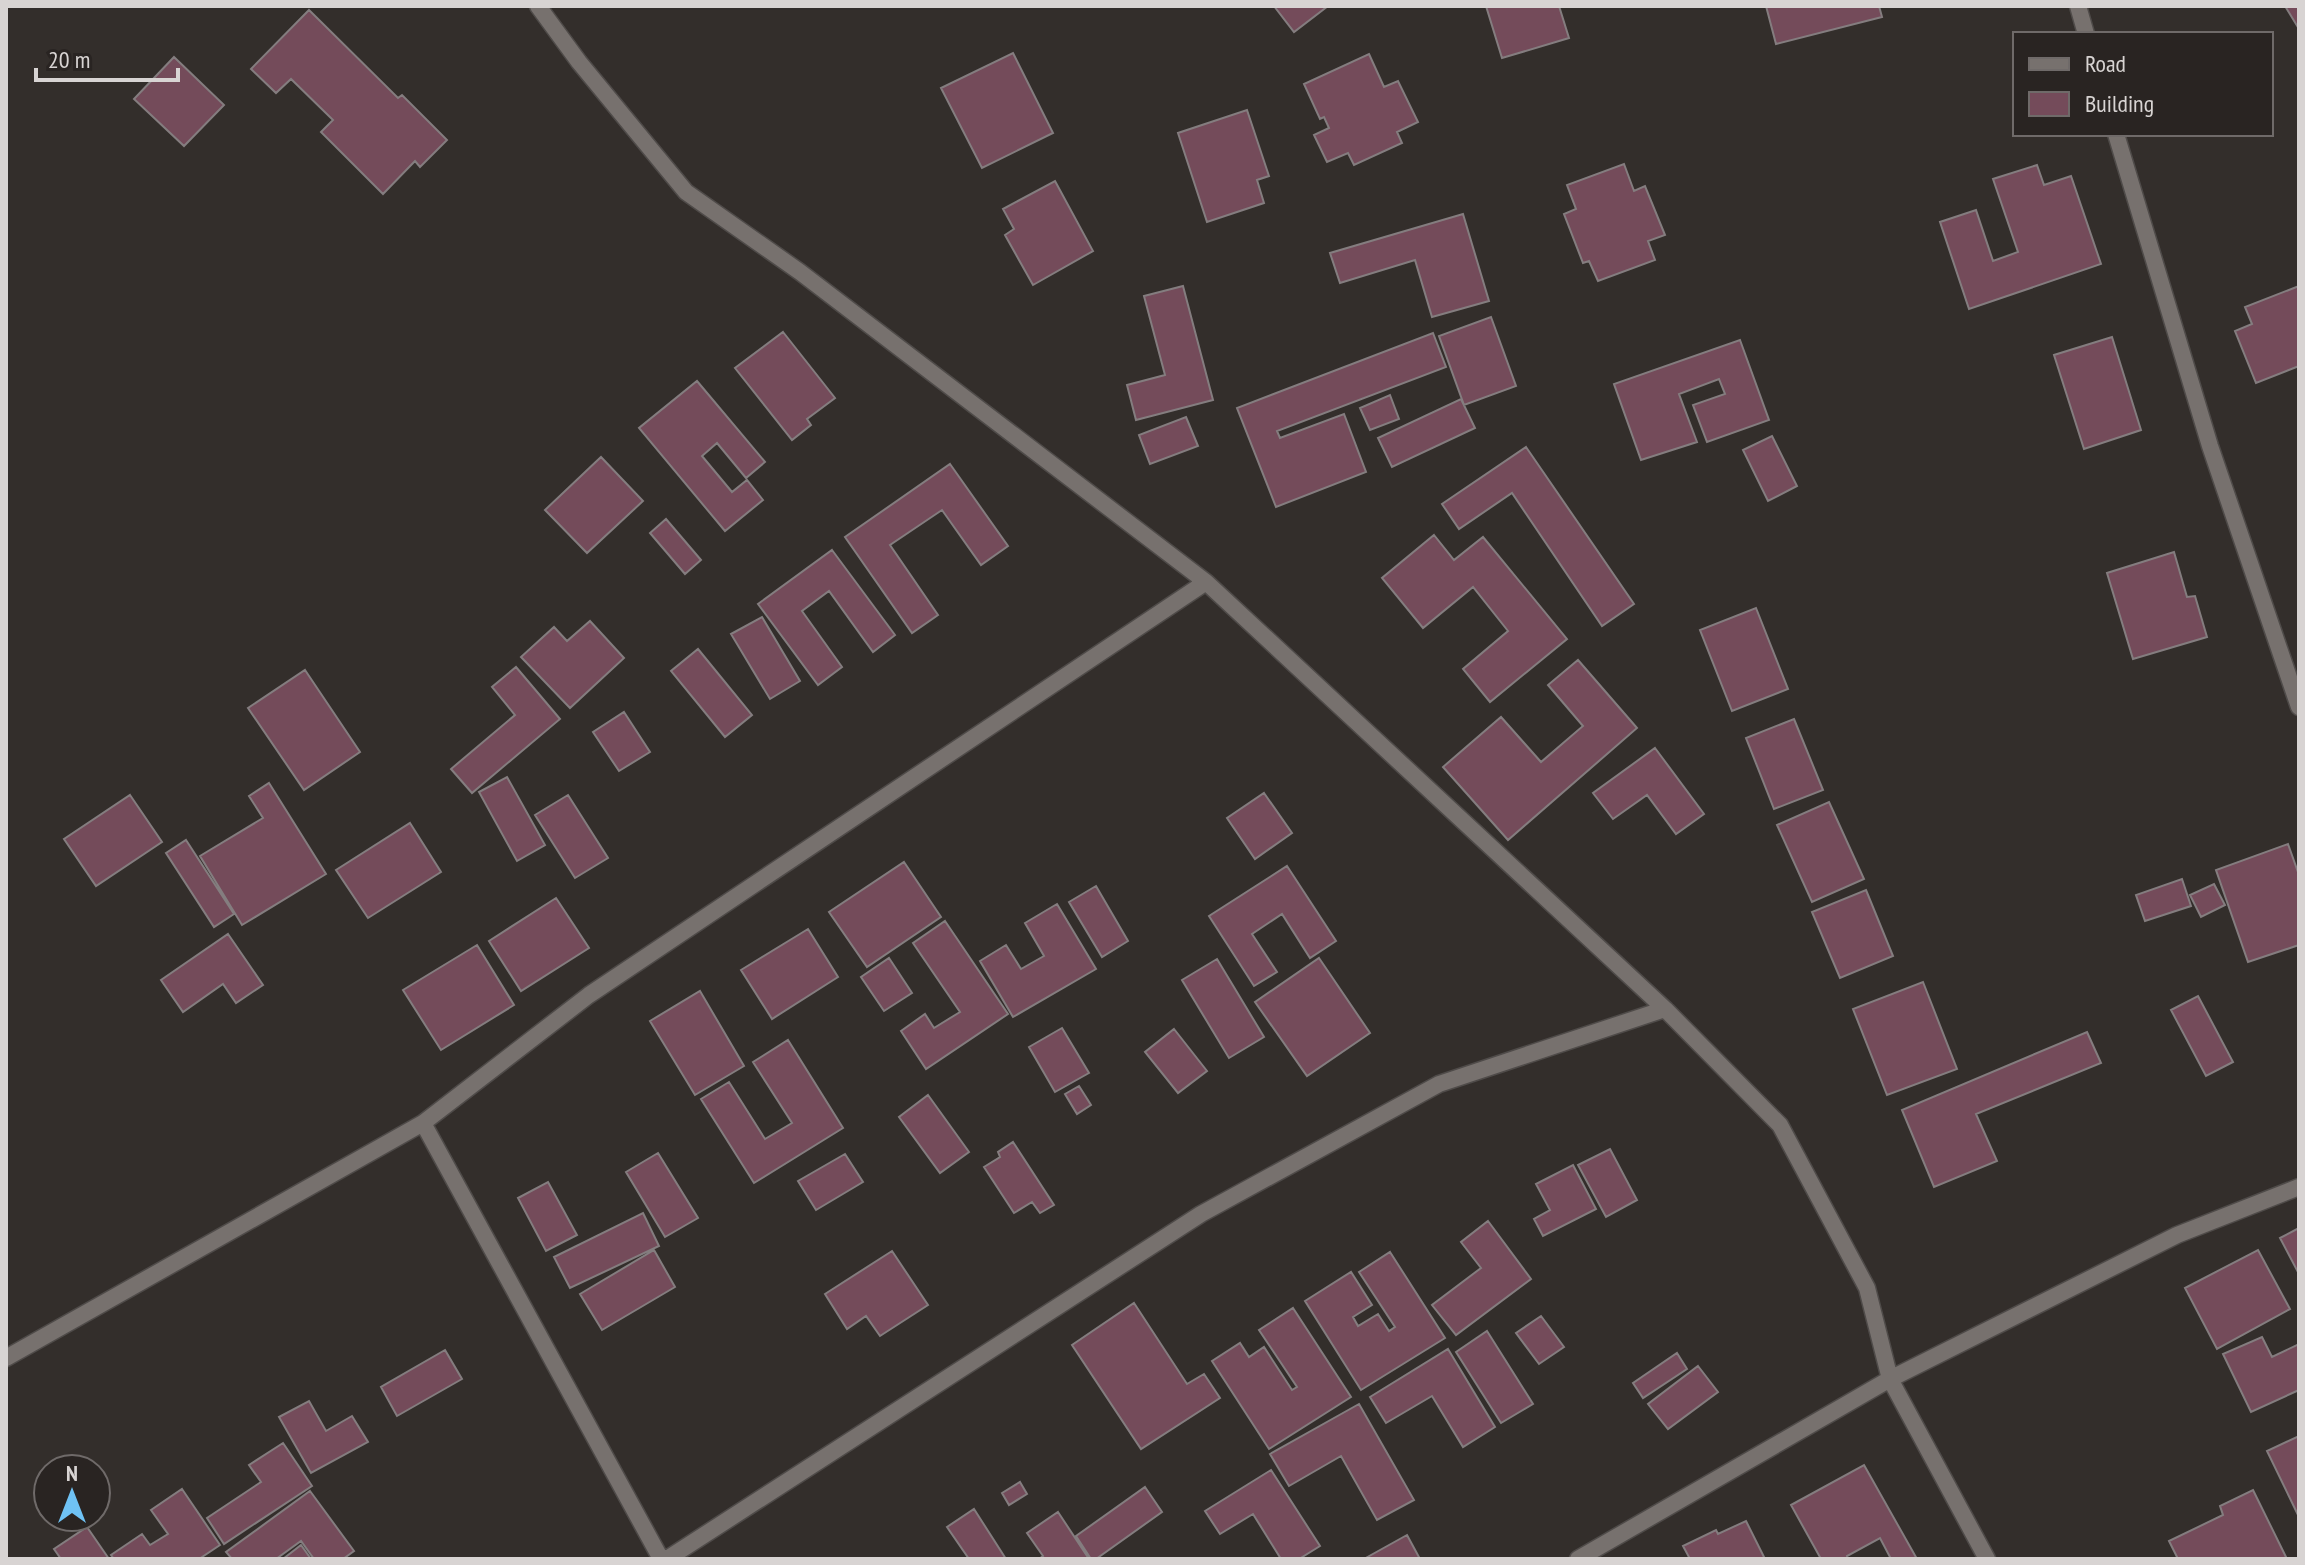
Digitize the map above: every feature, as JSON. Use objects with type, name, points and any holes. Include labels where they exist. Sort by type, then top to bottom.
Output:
[{"type":"street","points":[[538,6],[579,62],[686,192],[800,272],[1206,582],[1665,1009],[1780,1125],[1867,1288],[1890,1379],[1987,1559]]},
{"type":"street","points":[[2078,6],[2085,32]]},
{"type":"street","points":[[2117,136],[2210,446],[2299,707]]},
{"type":"street","points":[[6,1358],[423,1123],[589,995],[1206,582]]},
{"type":"street","points":[[667,1559],[1201,1214],[1439,1084],[1665,1009]]},
{"type":"street","points":[[423,1123],[661,1559]]},
{"type":"street","points":[[1578,1559],[1890,1379],[2177,1235],[2299,1187]]},
{"type":"building","points":[[1274,6],[1328,6],[1294,32]]},
{"type":"building","points":[[1486,6],[1559,6],[1569,38],[1502,58]]},
{"type":"building","points":[[1766,6],[1879,6],[1882,17],[1776,44]]},
{"type":"building","points":[[2285,6],[2299,6],[2299,29]]},
{"type":"building","points":[[309,10],[398,98],[402,95],[447,140],[420,167],[415,161],[383,194],[321,132],[333,120],[291,79],[276,93],[251,69]]},
{"type":"building","points":[[1013,53],[1053,133],[982,168],[941,88]]},
{"type":"building","points":[[1369,54],[1384,87],[1398,81],[1418,122],[1397,132],[1402,143],[1354,165],[1348,153],[1327,162],[1314,135],[1329,128],[1324,117],[1320,119],[1304,84]]},
{"type":"building","points":[[174,57],[224,105],[184,146],[134,99]]},
{"type":"building","points":[[1247,110],[1269,176],[1257,180],[1264,203],[1207,222],[1178,133]]},
{"type":"building","points":[[1624,164],[1634,191],[1645,186],[1665,235],[1648,241],[1655,260],[1598,281],[1589,261],[1583,263],[1564,214],[1576,209],[1567,185]]},
{"type":"building","points":[[2037,165],[2044,185],[2071,176],[2101,264],[1969,309],[1940,222],[1976,210],[1993,261],[2018,252],[1993,179]]},
{"type":"building","points":[[1055,181],[1093,251],[1033,285],[1005,235],[1014,229],[1003,209]]},
{"type":"building","points":[[1463,214],[1489,301],[1432,317],[1415,260],[1340,283],[1330,253]]},
{"type":"building","points":[[1183,286],[1213,400],[1136,420],[1127,385],[1165,375],[1144,296]]},
{"type":"building","points":[[2299,286],[2299,366],[2256,383],[2235,331],[2252,324],[2245,307]]},
{"type":"building","points":[[1491,317],[1516,386],[1464,405],[1439,336]]},
{"type":"building","points":[[783,332],[835,398],[807,419],[811,425],[792,440],[735,368]]},
{"type":"building","points":[[1433,333],[1446,367],[1277,431],[1280,438],[1344,414],[1366,472],[1276,507],[1237,408]]},
{"type":"building","points":[[2112,337],[2141,430],[2084,449],[2054,355]]},
{"type":"building","points":[[1740,340],[1769,420],[1707,442],[1693,405],[1725,394],[1719,379],[1679,394],[1697,442],[1641,460],[1614,384]]},
{"type":"building","points":[[697,381],[765,462],[746,478],[717,443],[702,456],[732,492],[747,480],[763,500],[725,531],[639,428]]},
{"type":"building","points":[[1390,395],[1399,419],[1370,430],[1360,408]]},
{"type":"building","points":[[1461,399],[1475,428],[1392,467],[1378,438]]},
{"type":"building","points":[[1186,417],[1198,446],[1150,464],[1139,435]]},
{"type":"building","points":[[1772,436],[1797,486],[1768,501],[1743,450]]},
{"type":"building","points":[[1526,447],[1634,604],[1602,626],[1512,493],[1459,529],[1442,504]]},
{"type":"building","points":[[601,457],[643,501],[587,553],[545,510]]},
{"type":"building","points":[[950,464],[1008,546],[981,565],[942,510],[890,545],[938,615],[912,633],[845,537]]},
{"type":"building","points":[[666,519],[701,560],[685,574],[650,533]]},
{"type":"building","points":[[1434,535],[1454,560],[1483,537],[1567,639],[1490,702],[1463,669],[1508,631],[1473,587],[1423,628],[1382,578]]},
{"type":"building","points":[[832,550],[895,635],[873,652],[829,591],[802,611],[842,667],[818,685],[758,604]]},
{"type":"building","points":[[2174,552],[2187,597],[2195,596],[2207,637],[2133,659],[2107,573]]},
{"type":"building","points":[[1756,608],[1788,689],[1732,711],[1700,630]]},
{"type":"building","points":[[762,617],[800,681],[770,699],[731,634]]},
{"type":"building","points":[[590,621],[624,658],[570,708],[521,657],[554,627],[567,641]]},
{"type":"building","points":[[698,649],[752,715],[725,737],[671,671]]},
{"type":"building","points":[[1578,660],[1637,728],[1508,840],[1443,767],[1501,717],[1541,762],[1583,726],[1548,685]]},
{"type":"building","points":[[516,667],[560,719],[472,793],[451,769],[515,715],[492,687]]},
{"type":"building","points":[[305,670],[360,752],[304,790],[248,708]]},
{"type":"building","points":[[624,712],[650,752],[619,771],[593,732]]},
{"type":"building","points":[[1794,719],[1823,790],[1774,809],[1746,738]]},
{"type":"building","points":[[1655,748],[1704,814],[1676,834],[1647,795],[1613,819],[1593,793]]},
{"type":"building","points":[[507,777],[545,845],[517,861],[479,792]]},
{"type":"building","points":[[269,783],[326,874],[242,925],[200,856],[263,818],[249,796]]},
{"type":"building","points":[[1264,793],[1292,833],[1255,859],[1227,818]]},
{"type":"building","points":[[130,795],[162,842],[96,886],[64,839]]},
{"type":"building","points":[[568,795],[608,858],[575,878],[535,815]]},
{"type":"building","points":[[1829,802],[1864,879],[1812,902],[1777,825]]},
{"type":"building","points":[[410,823],[441,872],[368,918],[336,870]]},
{"type":"building","points":[[186,840],[234,914],[214,927],[166,853]]},
{"type":"building","points":[[2288,844],[2299,875],[2299,945],[2248,962],[2216,870]]},
{"type":"building","points":[[904,862],[941,917],[867,967],[829,912]]},
{"type":"building","points":[[1287,866],[1336,941],[1310,958],[1282,914],[1252,934],[1277,972],[1254,986],[1209,916]]},
{"type":"building","points":[[2182,879],[2191,906],[2145,921],[2136,895]]},
{"type":"building","points":[[2214,884],[2225,905],[2201,917],[2190,895]]},
{"type":"building","points":[[1096,886],[1128,941],[1102,957],[1069,902]]},
{"type":"building","points":[[1866,890],[1893,956],[1840,978],[1812,912]]},
{"type":"building","points":[[556,898],[589,948],[521,991],[489,941]]},
{"type":"building","points":[[1057,904],[1096,969],[1013,1017],[980,961],[1006,945],[1021,969],[1044,956],[1025,923]]},
{"type":"building","points":[[945,921],[1008,1014],[926,1069],[901,1031],[925,1014],[934,1028],[960,1012],[913,943]]},
{"type":"building","points":[[808,929],[838,977],[772,1019],[741,970]]},
{"type":"building","points":[[228,934],[263,985],[236,1003],[223,984],[183,1012],[161,980]]},
{"type":"building","points":[[477,945],[514,1005],[441,1050],[403,990]]},
{"type":"building","points":[[889,958],[912,993],[884,1011],[861,977]]},
{"type":"building","points":[[1319,958],[1370,1033],[1307,1076],[1255,1002]]},
{"type":"building","points":[[1217,959],[1264,1037],[1229,1058],[1182,980]]},
{"type":"building","points":[[1923,982],[1957,1069],[1887,1095],[1853,1009]]},
{"type":"building","points":[[700,991],[744,1066],[695,1095],[650,1021]]},
{"type":"building","points":[[2198,996],[2233,1062],[2206,1076],[2171,1010]]},
{"type":"building","points":[[1062,1028],[1089,1073],[1055,1092],[1029,1047]]},
{"type":"building","points":[[1174,1029],[1207,1071],[1178,1093],[1145,1052]]},
{"type":"building","points":[[2087,1032],[2101,1063],[1976,1114],[1997,1161],[1934,1187],[1902,1110]]},
{"type":"building","points":[[788,1040],[843,1128],[754,1183],[701,1099],[729,1082],[765,1139],[792,1123],[753,1062]]},
{"type":"building","points":[[1079,1086],[1091,1105],[1077,1114],[1065,1094]]},
{"type":"building","points":[[928,1095],[969,1152],[940,1173],[899,1117]]},
{"type":"building","points":[[1013,1142],[1054,1205],[1040,1213],[1032,1202],[1014,1213],[984,1167],[1000,1157],[998,1152]]},
{"type":"building","points":[[1610,1149],[1637,1200],[1606,1217],[1578,1165]]},
{"type":"building","points":[[658,1153],[698,1218],[665,1237],[626,1172]]},
{"type":"building","points":[[845,1154],[863,1182],[816,1210],[798,1181]]},
{"type":"building","points":[[1573,1165],[1596,1209],[1543,1236],[1534,1219],[1550,1210],[1536,1184]]},
{"type":"building","points":[[548,1182],[577,1235],[546,1251],[518,1198]]},
{"type":"building","points":[[643,1213],[659,1246],[570,1288],[554,1257]]},
{"type":"building","points":[[1488,1221],[1531,1279],[1456,1335],[1432,1305],[1481,1268],[1461,1242]]},
{"type":"building","points":[[2299,1228],[2299,1274],[2280,1238]]},
{"type":"building","points":[[654,1250],[675,1287],[602,1330],[580,1294]]},
{"type":"building","points":[[2258,1250],[2290,1309],[2217,1349],[2185,1288]]},
{"type":"building","points":[[892,1251],[928,1305],[880,1336],[866,1316],[847,1329],[825,1294]]},
{"type":"building","points":[[1390,1252],[1445,1338],[1361,1390],[1305,1301],[1351,1272],[1372,1305],[1353,1317],[1358,1326],[1378,1314],[1389,1331],[1395,1327],[1359,1272]]},
{"type":"building","points":[[1134,1303],[1187,1384],[1204,1374],[1220,1398],[1141,1449],[1072,1345]]},
{"type":"building","points":[[1293,1308],[1351,1397],[1269,1449],[1212,1361],[1240,1343],[1249,1357],[1264,1347],[1292,1390],[1297,1387],[1259,1330]]},
{"type":"building","points":[[1541,1316],[1564,1347],[1539,1364],[1516,1333]]},
{"type":"building","points":[[1487,1331],[1533,1404],[1501,1423],[1456,1352]]},
{"type":"building","points":[[2262,1337],[2272,1357],[2299,1344],[2299,1390],[2251,1412],[2223,1354]]},
{"type":"building","points":[[1448,1349],[1495,1427],[1463,1447],[1432,1396],[1386,1423],[1370,1397]]},
{"type":"building","points":[[445,1350],[462,1379],[397,1416],[381,1387]]},
{"type":"building","points":[[1677,1353],[1687,1369],[1643,1398],[1633,1383]]},
{"type":"building","points":[[1698,1366],[1718,1392],[1668,1429],[1648,1404]]},
{"type":"building","points":[[309,1401],[326,1431],[352,1416],[368,1442],[311,1473],[279,1417]]},
{"type":"building","points":[[1359,1404],[1414,1500],[1377,1520],[1341,1456],[1289,1486],[1270,1454]]},
{"type":"building","points":[[2299,1436],[2299,1517],[2267,1451]]},
{"type":"building","points":[[283,1443],[312,1486],[224,1544],[207,1518],[261,1482],[249,1465]]},
{"type":"building","points":[[1864,1465],[1917,1559],[1891,1559],[1880,1538],[1847,1556],[1848,1559],[1821,1559],[1791,1505]]},
{"type":"building","points":[[1271,1470],[1320,1546],[1299,1559],[1281,1559],[1253,1514],[1220,1534],[1205,1511]]},
{"type":"building","points":[[1020,1482],[1027,1494],[1009,1505],[1002,1493]]},
{"type":"building","points":[[1145,1487],[1162,1512],[1096,1559],[1091,1559],[1076,1536]]},
{"type":"building","points":[[182,1489],[220,1545],[199,1559],[114,1559],[111,1555],[142,1534],[150,1545],[168,1534],[151,1510]]},
{"type":"building","points":[[2253,1490],[2287,1559],[2178,1559],[2169,1541],[2223,1515],[2220,1506]]},
{"type":"building","points":[[310,1491],[354,1551],[343,1559],[314,1559],[301,1541],[276,1559],[232,1559],[226,1552]]},
{"type":"building","points":[[974,1509],[1006,1559],[969,1559],[947,1527]]},
{"type":"building","points":[[1058,1512],[1089,1559],[1039,1559],[1043,1556],[1027,1533]]},
{"type":"building","points":[[1746,1521],[1765,1559],[1690,1559],[1683,1546],[1716,1530],[1718,1534]]},
{"type":"building","points":[[78,1533],[91,1533],[109,1559],[61,1559],[54,1549]]},
{"type":"building","points":[[1407,1535],[1420,1559],[1364,1559]]},
{"type":"building","points":[[301,1545],[311,1559],[283,1559]]}]
